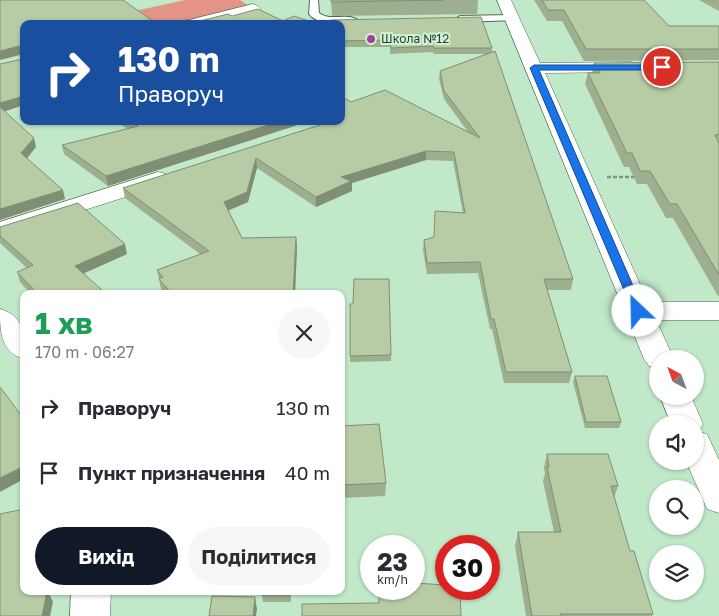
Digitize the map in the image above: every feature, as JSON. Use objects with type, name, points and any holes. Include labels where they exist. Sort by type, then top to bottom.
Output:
[{"type":"street","points":[[504,0],[655,350]]},
{"type":"street","points":[[208,20],[253,9]]},
{"type":"street","points":[[534,68],[644,68]]},
{"type":"street","points":[[0,230],[177,173]]},
{"type":"street","points":[[638,311],[719,311]]},
{"type":"street","points":[[0,318],[20,344]]},
{"type":"street","points":[[704,464],[719,499]]},
{"type":"street","points":[[90,616],[91,595]]},
{"type":"lane","points":[[314,0],[315,16],[321,20],[366,20]]},
{"type":"lane","points":[[454,19],[513,18]]},
{"type":"path","points":[[579,177],[637,177]]},
{"type":"shaded area","points":[[185,0],[240,0],[249,6],[191,20],[147,20],[135,11]]},
{"type":"building","points":[[123,0],[151,20],[20,20],[20,46],[0,51],[0,1]]},
{"type":"building","points":[[331,0],[443,0],[331,2]]},
{"type":"building","points":[[542,0],[644,0],[669,26],[719,26],[719,49],[586,49],[564,10],[548,10]]},
{"type":"building","points":[[258,9],[281,20],[204,20],[228,14],[232,16]]},
{"type":"building","points":[[294,16],[306,20],[285,20]]},
{"type":"building","points":[[481,17],[492,48],[434,48],[433,46],[391,48],[390,40],[345,41],[345,20],[331,20]]},
{"type":"building","points":[[495,51],[573,279],[544,279],[572,372],[506,372],[494,319],[491,319],[480,262],[427,263],[424,240],[434,237],[435,211],[465,213],[454,152],[426,151],[341,177],[351,181],[316,197],[256,158],[247,192],[224,202],[242,238],[296,237],[293,290],[169,290],[159,279],[163,277],[157,270],[209,251],[123,188],[320,125],[345,125],[345,98],[351,102],[385,90],[480,138],[444,91],[440,71]]},
{"type":"building","points":[[20,60],[20,97],[0,103],[0,64]]},
{"type":"building","points":[[719,62],[719,134],[715,135],[719,143],[719,275],[677,204],[670,204],[650,171],[640,171],[632,153],[627,153],[588,73],[600,73],[594,63]]},
{"type":"building","points":[[0,107],[34,138],[21,153],[63,190],[0,209]]},
{"type":"building","points":[[136,125],[268,125],[106,176],[62,145],[138,126]]},
{"type":"building","points":[[78,203],[125,244],[75,266],[102,290],[34,290],[17,272],[33,265],[0,236],[0,227]]},
{"type":"building","points":[[354,279],[389,279],[391,355],[350,356],[350,304],[353,304]]},
{"type":"building","points":[[575,376],[607,376],[621,422],[586,422]]},
{"type":"building","points":[[0,387],[20,414],[20,468],[0,478]]},
{"type":"building","points":[[379,424],[386,483],[345,485],[345,426]]},
{"type":"building","points":[[547,454],[608,454],[618,486],[611,486],[630,551],[634,551],[653,614],[560,614],[561,616],[532,616],[518,532],[561,532],[547,467],[549,467]]},
{"type":"building","points":[[20,510],[20,595],[46,595],[42,616],[0,616],[0,514]]},
{"type":"building","points":[[425,584],[435,584],[435,600],[460,600],[461,616],[302,616],[302,604],[379,603],[379,600],[425,600]]},
{"type":"building","points":[[212,596],[255,597],[253,616],[209,616]]},
{"type":"place","name":"Школа №12","points":[[371,39]]},
{"type":"route","points":[[638,311],[579,177],[534,68],[662,67]]}]
